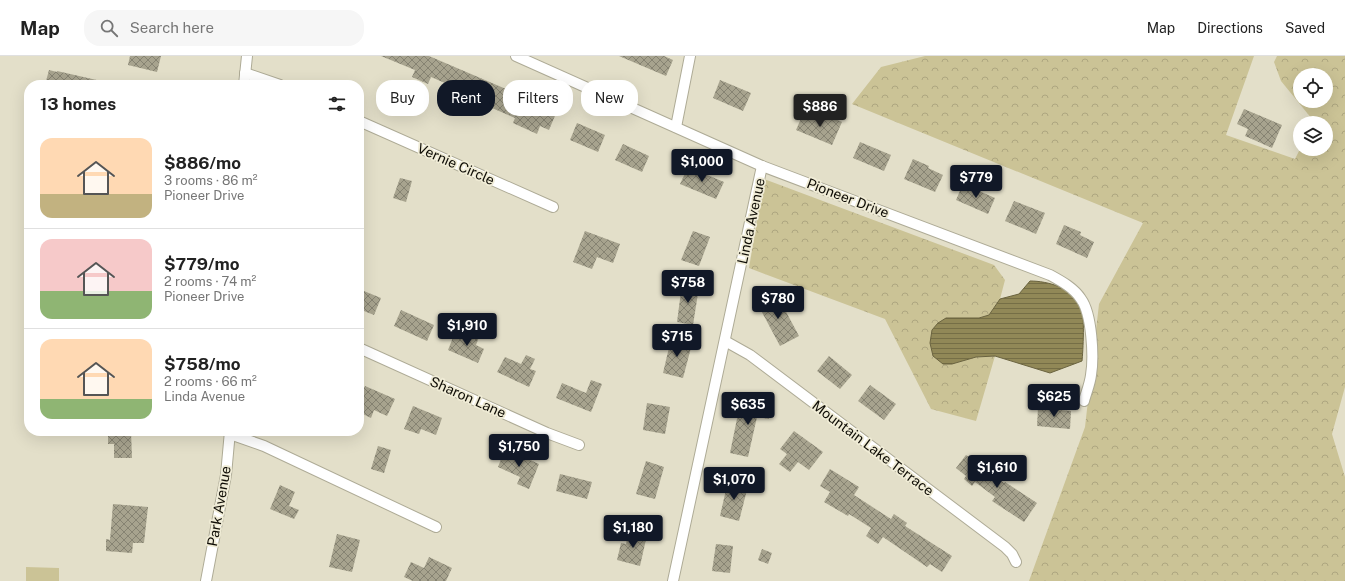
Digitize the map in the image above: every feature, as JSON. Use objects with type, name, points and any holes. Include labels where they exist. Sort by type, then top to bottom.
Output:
[{"type":"street","points":[[244,80],[247,56]]},
{"type":"street","name":"Pioneer Drive","points":[[516,56],[762,166],[1050,275],[1068,285],[1081,298],[1089,319],[1092,346],[1091,374],[1084,401]]},
{"type":"street","points":[[676,127],[690,56]]},
{"type":"street","points":[[245,73],[265,80]]},
{"type":"street","name":"Vernie Circle","points":[[364,122],[552,207]]},
{"type":"street","name":"Linda Avenue","points":[[672,581],[762,166]]},
{"type":"street","name":"Mountain Lake Terrace","points":[[725,341],[750,355],[1005,547],[1012,554],[1016,562]]},
{"type":"street","name":"Sharon Lane","points":[[364,350],[547,433],[579,445]]},
{"type":"street","name":"Park Avenue","points":[[206,581],[226,475],[230,436]]},
{"type":"street","points":[[240,436],[436,527]]},
{"type":"green space","points":[[925,56],[1254,56],[1226,135],[1295,159],[1296,156],[1333,156],[1333,116],[1310,116],[1303,108],[1333,108],[1333,68],[1293,68],[1293,96],[1281,81],[1274,62],[1277,56],[1345,56],[1345,387],[1332,434],[1345,477],[1345,581],[1029,581],[1085,427],[1099,304],[1143,223],[852,104],[881,67]]},
{"type":"green space","points":[[764,179],[994,265],[1005,280],[1000,299],[989,315],[979,318],[946,318],[952,364],[976,357],[995,356],[976,421],[931,409],[885,319],[749,268]]},
{"type":"green space","points":[[26,567],[59,568],[59,581],[26,581]]},
{"type":"shaded area","points":[[1030,281],[1052,284],[1066,290],[1077,299],[1081,305],[1083,324],[1082,361],[1050,373],[995,356],[976,357],[952,364],[943,364],[933,356],[930,343],[932,330],[938,323],[946,318],[979,318],[989,315],[1000,299],[1019,294]]},
{"type":"building","points":[[130,56],[161,56],[157,72],[128,65]]},
{"type":"building","points":[[381,56],[429,56],[485,80],[438,80],[431,77],[429,82],[429,80],[419,80],[412,77],[415,70]]},
{"type":"building","points":[[619,56],[664,56],[673,60],[666,76]]},
{"type":"building","points":[[49,70],[97,80],[46,80]]},
{"type":"building","points":[[720,80],[751,93],[743,111],[713,98]]},
{"type":"building","points":[[495,84],[503,88],[503,113],[495,109]]},
{"type":"building","points":[[1244,109],[1282,125],[1272,148],[1245,136],[1248,129],[1237,124]]},
{"type":"building","points":[[820,112],[842,122],[832,145],[796,130],[803,114],[817,120]]},
{"type":"building","points":[[510,116],[555,116],[549,130],[540,126],[537,134],[513,123],[515,118]]},
{"type":"building","points":[[577,123],[605,135],[598,152],[570,140]]},
{"type":"building","points":[[860,142],[891,155],[884,171],[853,158]]},
{"type":"building","points":[[623,144],[649,156],[642,172],[615,160]]},
{"type":"building","points":[[913,159],[929,166],[928,168],[943,175],[935,192],[904,179]]},
{"type":"building","points":[[688,167],[724,182],[716,199],[680,184]]},
{"type":"building","points":[[400,178],[412,181],[406,202],[393,198]]},
{"type":"building","points":[[963,184],[995,198],[988,214],[956,200]]},
{"type":"building","points":[[1014,201],[1045,213],[1036,234],[1005,221]]},
{"type":"building","points":[[1064,225],[1081,232],[1080,235],[1094,242],[1087,258],[1056,244]]},
{"type":"building","points":[[585,231],[620,244],[613,263],[597,257],[592,269],[573,262]]},
{"type":"building","points":[[693,231],[710,237],[699,266],[681,260]]},
{"type":"building","points":[[682,284],[699,287],[693,325],[677,322]]},
{"type":"building","points":[[364,291],[381,298],[374,315],[364,311]]},
{"type":"building","points":[[776,293],[799,336],[780,346],[757,303]]},
{"type":"building","points":[[401,310],[434,325],[427,341],[394,326]]},
{"type":"building","points":[[466,331],[479,337],[476,345],[484,349],[478,363],[448,350],[454,335],[463,339]]},
{"type":"building","points":[[671,339],[692,344],[683,378],[663,373]]},
{"type":"building","points":[[526,355],[535,359],[530,369],[536,371],[529,387],[497,372],[505,357],[521,364]]},
{"type":"building","points":[[829,356],[852,375],[840,389],[817,371]]},
{"type":"building","points":[[591,380],[602,384],[591,412],[556,398],[562,383],[586,393]]},
{"type":"building","points":[[870,385],[896,404],[884,420],[858,401]]},
{"type":"building","points":[[365,386],[395,399],[387,416],[374,410],[371,418],[364,414]]},
{"type":"building","points":[[741,399],[772,406],[769,419],[757,417],[748,457],[730,453]]},
{"type":"building","points":[[647,403],[670,407],[665,434],[643,430]]},
{"type":"building","points":[[413,406],[442,418],[436,435],[421,429],[419,434],[404,429]]},
{"type":"building","points":[[1038,408],[1071,411],[1070,429],[1037,426]]},
{"type":"building","points":[[794,431],[823,452],[809,470],[798,462],[790,472],[779,464],[787,454],[780,449]]},
{"type":"building","points":[[108,436],[131,436],[132,458],[114,458],[114,444],[108,444]]},
{"type":"building","points":[[378,446],[391,450],[384,473],[371,469]]},
{"type":"building","points":[[505,449],[539,464],[529,489],[517,484],[520,477],[498,467]]},
{"type":"building","points":[[966,455],[981,466],[984,461],[992,467],[988,471],[1004,483],[1005,482],[1037,503],[1024,522],[992,501],[995,497],[975,482],[972,486],[964,479],[966,476],[956,468]]},
{"type":"building","points":[[646,461],[664,467],[655,499],[636,494]]},
{"type":"building","points":[[830,469],[859,487],[854,495],[891,519],[894,514],[907,523],[905,526],[952,556],[942,572],[930,564],[927,567],[883,537],[878,544],[866,536],[871,528],[849,514],[848,516],[824,502],[830,492],[820,486]]},
{"type":"building","points":[[560,474],[592,482],[587,499],[556,491]]},
{"type":"building","points":[[728,481],[748,486],[739,521],[720,516]]},
{"type":"building","points":[[280,485],[295,492],[289,506],[299,510],[294,519],[270,509]]},
{"type":"building","points":[[113,504],[148,507],[144,543],[133,543],[132,553],[106,551],[106,539],[110,540]]},
{"type":"building","points":[[629,531],[647,535],[640,566],[617,560],[621,543],[626,544]]},
{"type":"building","points":[[337,534],[360,540],[352,572],[329,567]]},
{"type":"building","points":[[716,544],[733,546],[730,573],[712,571]]},
{"type":"building","points":[[762,549],[772,553],[768,564],[758,560]]},
{"type":"building","points":[[429,557],[452,568],[446,581],[413,581],[404,577],[411,562],[424,568]]}]
